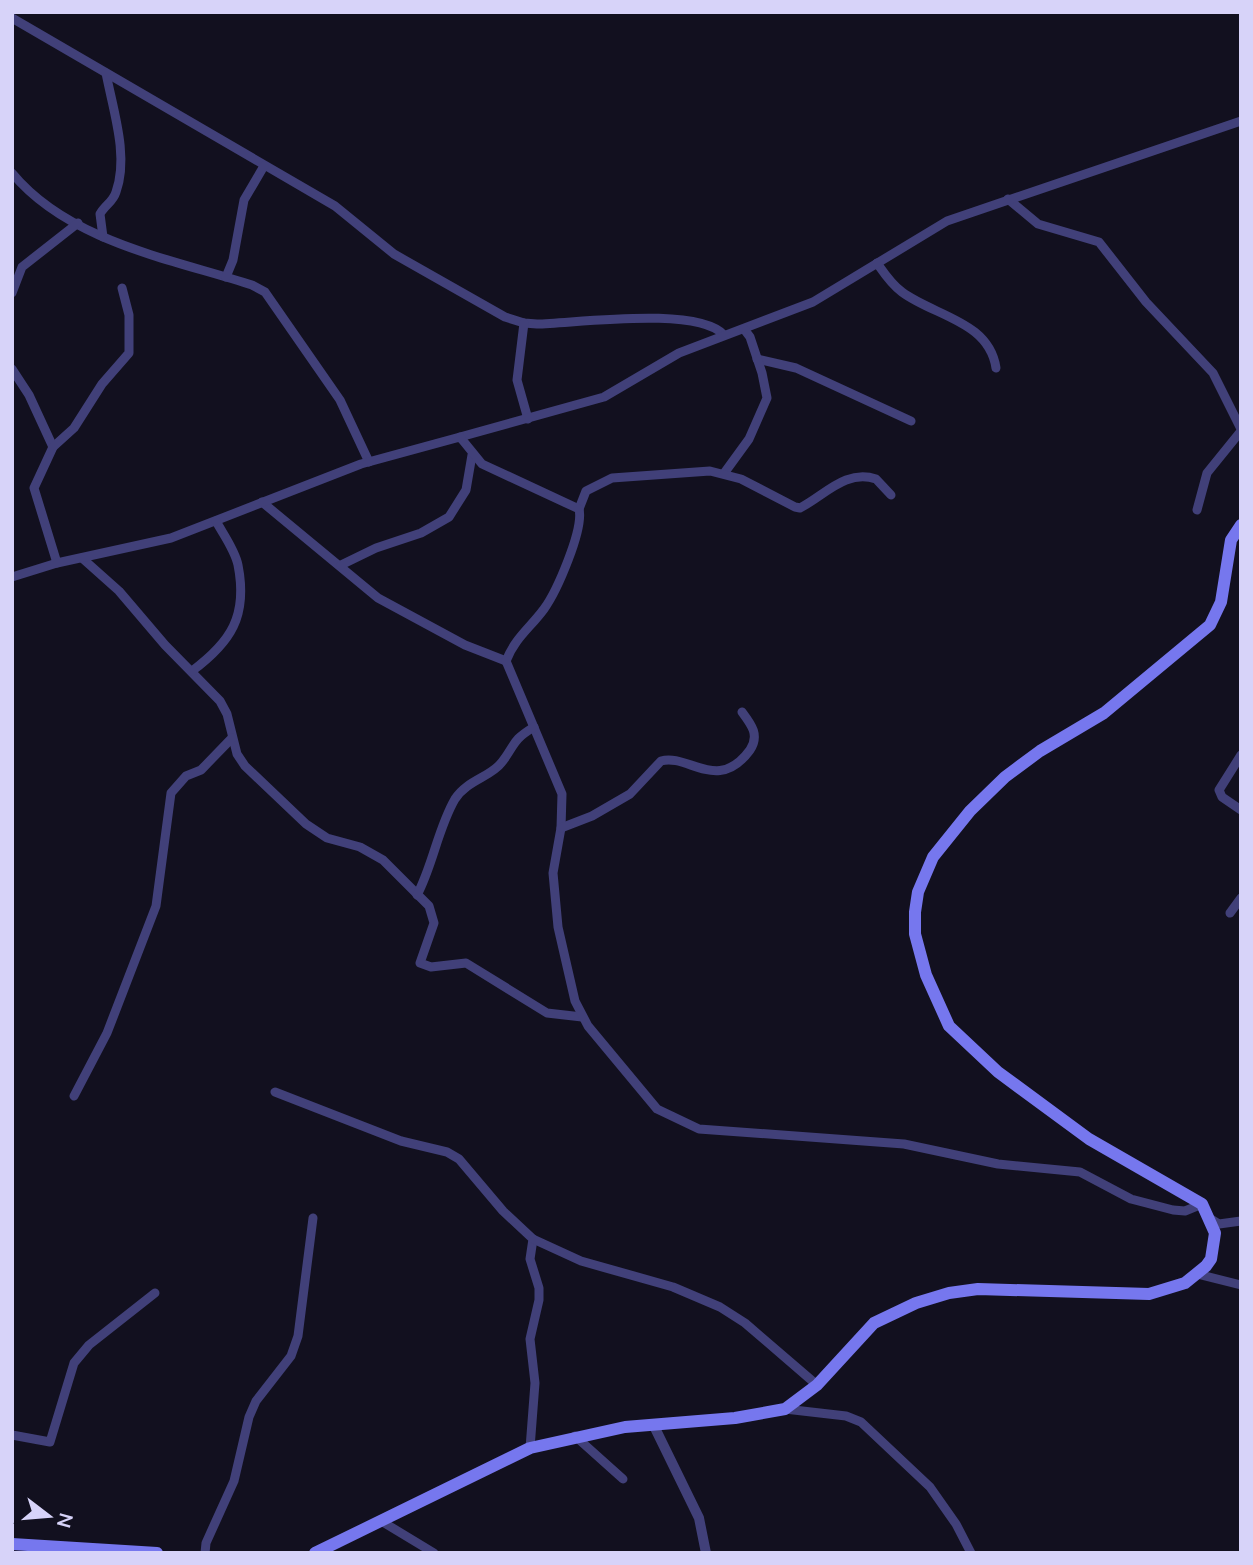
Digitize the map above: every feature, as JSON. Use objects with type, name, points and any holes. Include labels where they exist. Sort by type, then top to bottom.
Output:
[{"type":"main road","points":[[315,1553],[530,1448],[575,1436],[735,1418],[785,1409],[817,1385],[874,1323],[926,1299],[978,1290],[1149,1294],[1166,1291],[1197,1274],[1211,1259],[1215,1242],[1211,1219],[1202,1205],[1089,1139],[971,1049],[949,1026],[937,1004],[920,955],[915,934],[915,912],[918,892],[933,857],[970,811],[1005,777],[1104,713],[1210,625],[1221,602],[1231,540],[1241,526]]},
{"type":"main road","points":[[12,1544],[157,1553]]},
{"type":"street","points":[[12,18],[335,206],[394,254],[451,289],[524,323],[661,316],[716,328],[724,335]]},
{"type":"street","points":[[103,237],[100,214],[112,202],[117,190],[120,148],[106,73]]},
{"type":"street","points":[[12,577],[82,558],[152,544],[369,462],[604,397],[667,359],[813,302],[947,221],[1241,121]]},
{"type":"street","points":[[226,277],[233,260],[244,200],[264,166]]},
{"type":"street","points":[[12,173],[27,191],[103,237],[154,258],[252,285],[274,302],[314,367],[340,401],[369,462]]},
{"type":"street","points":[[1007,199],[1038,224],[1099,242],[1146,302],[1213,373],[1241,430],[1207,473],[1197,510]]},
{"type":"street","points":[[12,293],[23,267],[78,223]]},
{"type":"street","points":[[877,262],[902,292],[976,331],[995,357],[996,368]]},
{"type":"street","points":[[57,564],[34,488],[53,447],[74,428],[102,384],[130,354],[129,315],[122,288]]},
{"type":"street","points":[[524,323],[517,380],[528,419]]},
{"type":"street","points":[[724,472],[738,457],[765,409],[767,390],[750,337],[744,329]]},
{"type":"street","points":[[757,359],[796,368],[911,421]]},
{"type":"street","points":[[12,369],[29,395],[53,447]]},
{"type":"street","points":[[460,437],[472,455],[491,469],[579,509]]},
{"type":"street","points":[[341,565],[376,548],[421,533],[449,517],[466,490],[472,455]]},
{"type":"street","points":[[506,661],[517,637],[539,615],[551,596],[580,523],[579,509],[586,491],[612,478],[697,471],[724,472],[795,507],[806,505],[823,491],[851,478],[876,479],[891,495]]},
{"type":"street","points":[[262,502],[378,598],[465,645],[506,661],[562,794],[561,828],[553,862],[558,927],[575,1001],[582,1017],[657,1108],[699,1129],[904,1144],[998,1164],[1080,1172],[1131,1199],[1173,1210],[1185,1211],[1202,1205]]},
{"type":"street","points":[[192,671],[218,651],[236,624],[238,562],[216,521]]},
{"type":"street","points":[[82,558],[119,592],[228,714],[232,738],[244,766],[306,824],[327,838],[360,847],[383,860],[433,912],[430,939],[421,959],[425,967],[466,962],[547,1013],[582,1017]]},
{"type":"street","points":[[561,828],[592,816],[630,794],[661,761],[675,759],[700,771],[709,771],[744,758],[754,744],[755,733],[742,712]]},
{"type":"street","points":[[417,895],[431,869],[456,799],[467,785],[501,763],[515,739],[534,727]]},
{"type":"street","points":[[74,1096],[107,1033],[156,906],[171,793],[186,776],[201,770],[232,738]]},
{"type":"street","points":[[1241,755],[1219,790],[1222,796],[1241,810]]},
{"type":"street","points":[[1230,913],[1241,898]]},
{"type":"street","points":[[275,1092],[401,1141],[447,1152],[458,1159],[495,1203],[533,1239],[581,1261],[673,1287],[720,1307],[745,1323],[817,1385]]},
{"type":"street","points":[[205,1553],[206,1542],[234,1481],[249,1418],[256,1401],[290,1356],[298,1336],[313,1218]]},
{"type":"street","points":[[1211,1219],[1219,1224],[1241,1221]]},
{"type":"street","points":[[530,1448],[535,1383],[530,1339],[539,1300],[539,1288],[530,1259],[533,1239]]},
{"type":"street","points":[[1197,1274],[1241,1285]]},
{"type":"street","points":[[12,1435],[50,1442],[74,1363],[89,1345],[155,1293]]},
{"type":"street","points":[[785,1409],[846,1416],[861,1422],[930,1488],[956,1524],[971,1553]]},
{"type":"street","points":[[654,1426],[699,1518],[706,1553]]},
{"type":"street","points":[[575,1436],[623,1479]]},
{"type":"street","points":[[381,1521],[434,1553]]}]
